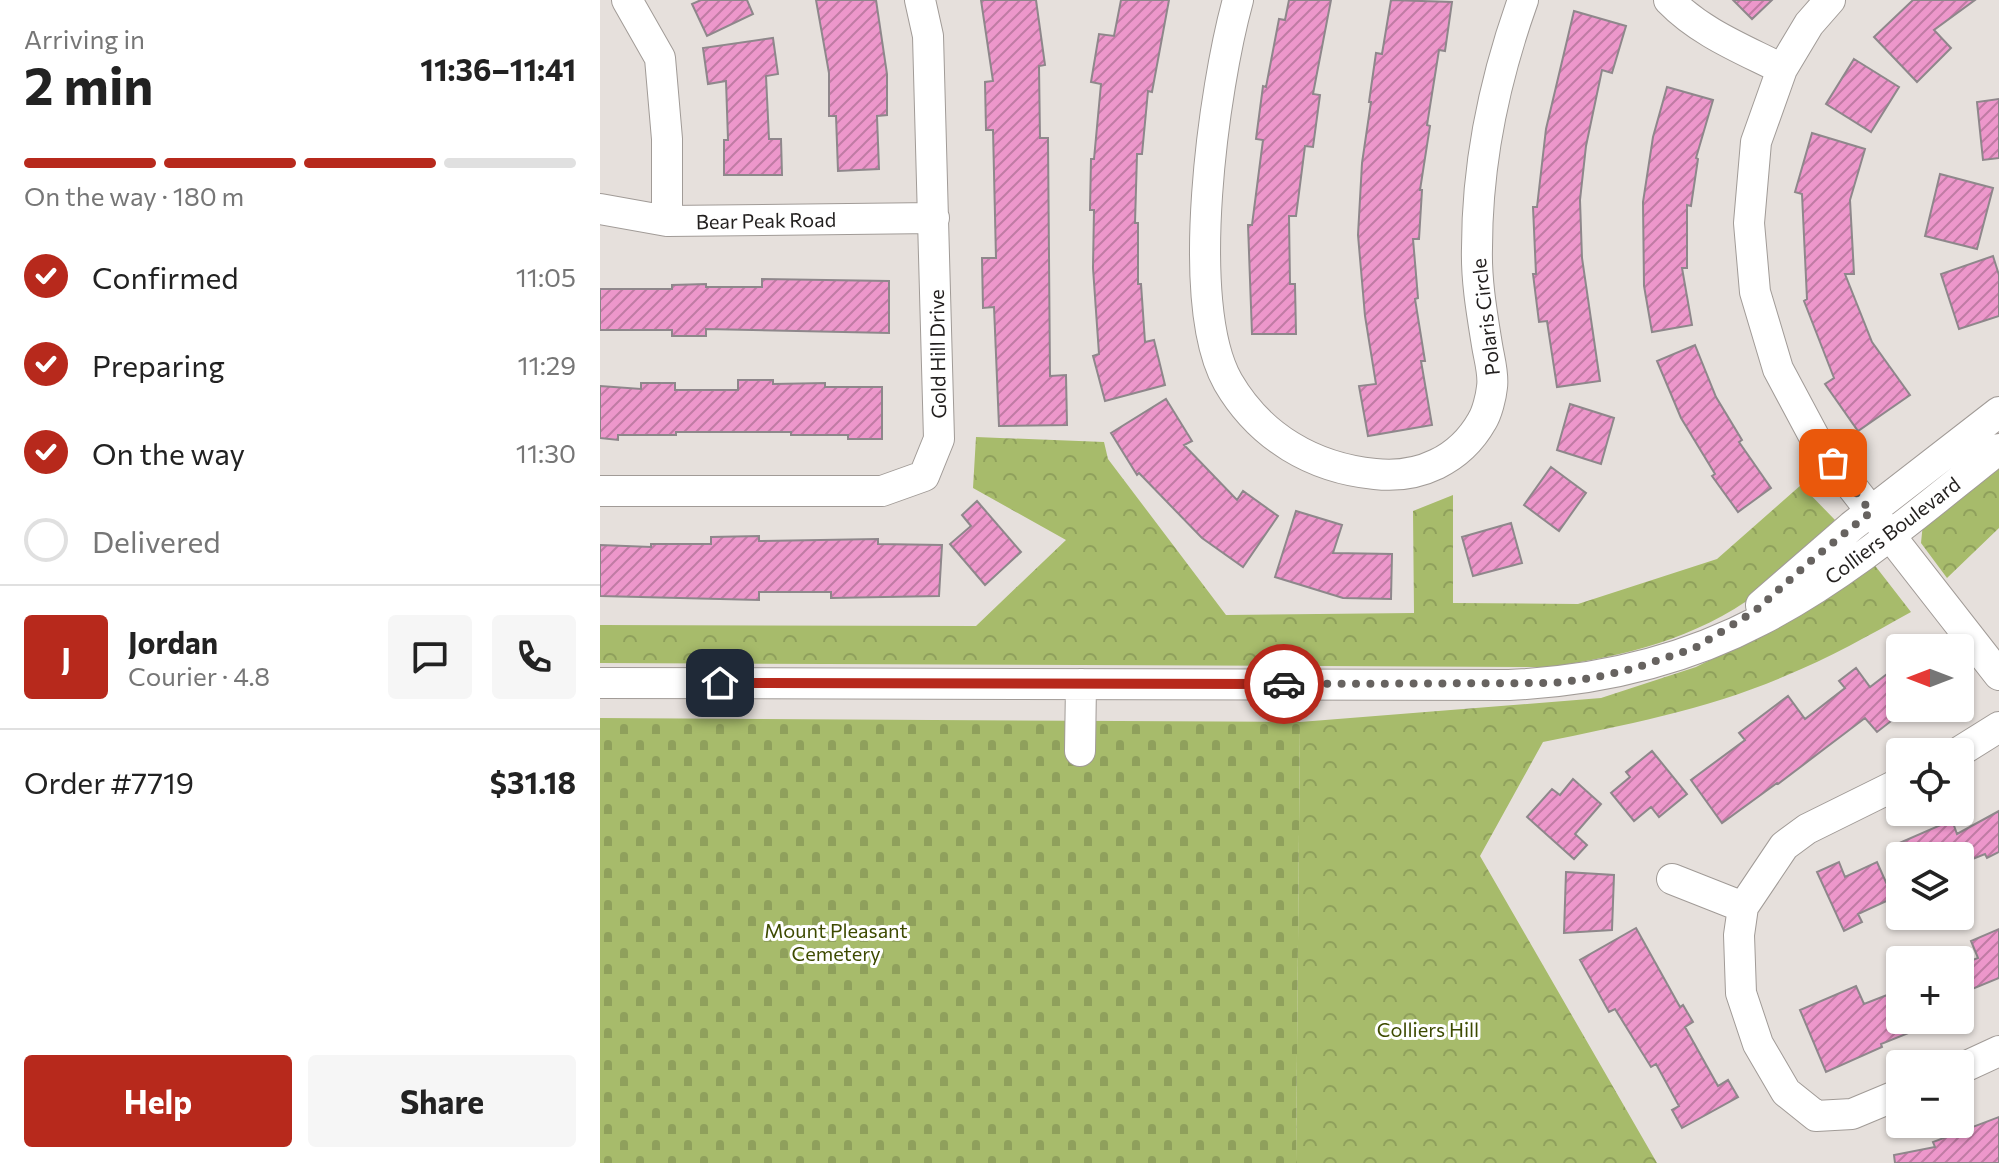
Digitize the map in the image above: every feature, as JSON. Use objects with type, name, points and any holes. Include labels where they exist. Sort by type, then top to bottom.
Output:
[{"type":"street","points":[[627,0],[660,58],[667,139],[667,221]]},
{"type":"street","name":"Gold Hill Drive","points":[[600,491],[882,491],[924,476],[939,439],[928,36],[920,0]]},
{"type":"street","name":"Polaris Circle","points":[[1238,0],[1216,105],[1208,186],[1205,250],[1209,313],[1216,348],[1227,380],[1244,405],[1264,428],[1290,449],[1348,471],[1380,475],[1421,472],[1459,452],[1483,420],[1493,385],[1476,249],[1487,125],[1504,55],[1523,0]]},
{"type":"street","points":[[1669,0],[1713,35],[1782,69]]},
{"type":"street","points":[[1830,0],[1809,24],[1782,69],[1756,142],[1749,223],[1755,292],[1778,369],[1817,442],[1999,675]]},
{"type":"street","name":"Bear Peak Road","points":[[600,209],[667,221],[934,218]]},
{"type":"street","name":"Colliers Boulevard","points":[[600,683],[1553,683],[1606,675],[1695,648],[1760,621],[1806,594],[1999,412]]},
{"type":"street","name":"Colliers Boulevard","points":[[1880,524],[1999,449]]},
{"type":"street","points":[[1080,751],[1081,684]]},
{"type":"street","points":[[1974,743],[1999,727]]},
{"type":"street","points":[[1886,790],[1807,829],[1784,846],[1743,907],[1739,935],[1741,993],[1758,1044],[1786,1092],[1816,1116],[1852,1114],[1886,1100]]},
{"type":"street","points":[[1672,879],[1743,907]]},
{"type":"street","points":[[1974,1063],[1999,1051]]},
{"type":"green space","points":[[976,437],[1104,442],[1108,459],[1226,615],[1414,613],[1413,511],[1453,495],[1453,603],[1578,604],[1717,559],[1801,485],[1835,520],[1768,585],[1710,622],[1632,651],[1550,667],[600,663],[600,625],[976,626],[1066,540],[973,488]]},
{"type":"green space","points":[[1999,462],[1999,528],[1947,578],[1921,543],[1923,523]]},
{"type":"green space","name":"Colliers Hill","points":[[1873,563],[1911,612],[1833,654],[1756,688],[1666,715],[1543,742],[1480,856],[1657,1163],[1296,1163],[1300,722],[1601,698],[1696,667],[1789,620]]},
{"type":"green space","name":"Mount Pleasant Cemetery","points":[[600,718],[1300,722],[1296,1163],[600,1163]]},
{"type":"building","points":[[701,0],[747,0],[753,14],[707,36],[692,4]]},
{"type":"building","points":[[816,0],[876,0],[887,74],[887,115],[877,116],[879,169],[838,171],[836,116],[829,116],[829,73]]},
{"type":"building","points":[[981,0],[1036,0],[1045,65],[1039,66],[1040,138],[1048,138],[1050,376],[1066,375],[1067,425],[999,426],[994,307],[983,308],[982,258],[996,258],[993,130],[986,130],[985,82],[993,81]]},
{"type":"building","points":[[1121,0],[1169,0],[1152,92],[1148,91],[1142,154],[1137,154],[1135,223],[1138,223],[1138,284],[1141,284],[1145,342],[1154,340],[1165,385],[1105,401],[1093,356],[1099,354],[1093,268],[1094,210],[1090,210],[1091,159],[1094,159],[1101,84],[1091,82],[1099,34],[1114,36]]},
{"type":"building","points":[[1289,0],[1331,0],[1313,94],[1320,95],[1313,147],[1305,146],[1296,216],[1289,216],[1290,284],[1295,284],[1296,334],[1252,334],[1248,225],[1252,225],[1263,140],[1256,139],[1263,86],[1266,87],[1279,19],[1285,20]]},
{"type":"building","points":[[1391,0],[1452,2],[1445,51],[1439,50],[1427,125],[1430,126],[1420,190],[1419,239],[1413,239],[1418,298],[1415,299],[1425,361],[1421,361],[1432,425],[1368,436],[1359,386],[1376,384],[1365,316],[1358,235],[1369,102],[1376,53],[1382,54]]},
{"type":"building","points":[[1733,0],[1772,0],[1752,19]]},
{"type":"building","points":[[1913,0],[1975,0],[1934,30],[1951,48],[1917,82],[1874,37]]},
{"type":"building","points":[[1574,11],[1626,26],[1612,73],[1602,70],[1586,146],[1580,200],[1582,258],[1600,381],[1557,387],[1547,321],[1539,322],[1533,274],[1536,274],[1533,207],[1537,207],[1546,129]]},
{"type":"building","points":[[773,38],[778,74],[766,76],[769,139],[781,139],[782,175],[724,175],[724,140],[728,140],[726,81],[708,84],[703,48]]},
{"type":"building","points":[[1854,59],[1899,87],[1871,132],[1826,104]]},
{"type":"building","points":[[1667,87],[1713,100],[1696,158],[1691,206],[1687,205],[1687,268],[1682,268],[1692,325],[1652,332],[1644,286],[1643,202],[1653,137]]},
{"type":"building","points":[[1999,99],[1999,158],[1983,160],[1977,102]]},
{"type":"building","points":[[1812,133],[1865,149],[1850,200],[1854,274],[1845,274],[1872,342],[1910,395],[1858,431],[1825,384],[1834,378],[1804,301],[1807,299],[1802,194],[1795,192]]},
{"type":"building","points":[[1940,174],[1993,188],[1977,249],[1925,236]]},
{"type":"building","points":[[1993,256],[1999,275],[1999,316],[1959,329],[1941,274]]},
{"type":"building","points":[[762,279],[889,281],[889,333],[706,329],[706,336],[672,336],[672,330],[600,330],[600,289],[672,289],[672,285],[706,284],[706,287],[762,287]]},
{"type":"building","points":[[1695,345],[1716,397],[1742,440],[1739,442],[1771,488],[1738,512],[1712,476],[1715,474],[1681,418],[1657,361]]},
{"type":"building","points":[[738,380],[773,380],[773,384],[825,383],[825,387],[882,387],[882,439],[848,439],[848,435],[791,435],[791,432],[676,432],[676,435],[618,435],[618,440],[600,438],[600,386],[641,389],[641,383],[675,383],[675,390],[738,390]]},
{"type":"building","points":[[1166,399],[1192,441],[1184,445],[1237,500],[1243,491],[1278,516],[1243,567],[1202,538],[1139,473],[1137,475],[1111,433]]},
{"type":"building","points":[[1570,404],[1614,418],[1601,464],[1557,450]]},
{"type":"building","points":[[1551,467],[1586,493],[1559,531],[1524,505]]},
{"type":"building","points":[[977,501],[1021,552],[985,585],[950,544],[971,526],[962,515]]},
{"type":"building","points":[[1296,511],[1342,525],[1333,553],[1392,554],[1391,599],[1343,598],[1275,577]]},
{"type":"building","points":[[1511,523],[1522,563],[1473,576],[1462,537]]},
{"type":"building","points":[[759,536],[759,541],[878,539],[878,544],[942,545],[939,596],[831,598],[831,592],[759,592],[759,600],[600,596],[600,545],[651,547],[651,544],[711,544],[711,537]]},
{"type":"building","points":[[1856,668],[1870,687],[1886,675],[1886,722],[1890,722],[1877,732],[1865,718],[1722,823],[1691,780],[1745,740],[1739,733],[1788,696],[1805,719],[1845,688],[1839,681]]},
{"type":"building","points":[[1652,751],[1687,794],[1659,817],[1651,807],[1634,821],[1611,793],[1630,777],[1626,772]]},
{"type":"building","points":[[1573,779],[1601,804],[1575,834],[1587,845],[1574,859],[1527,817],[1552,789],[1560,795]]},
{"type":"building","points":[[1999,811],[1999,852],[1987,858],[1985,854],[1974,858],[1974,842],[1902,842],[1938,826],[1954,826],[1957,834]]},
{"type":"building","points":[[1839,862],[1845,877],[1877,862],[1886,882],[1886,901],[1858,914],[1862,922],[1844,931],[1817,872]]},
{"type":"building","points":[[1566,872],[1614,875],[1612,930],[1564,933]]},
{"type":"building","points":[[1636,928],[1680,1007],[1683,1005],[1693,1022],[1685,1027],[1718,1086],[1728,1080],[1738,1097],[1682,1128],[1672,1110],[1679,1106],[1656,1064],[1651,1067],[1615,1009],[1609,1012],[1580,960]]},
{"type":"building","points":[[1999,929],[1999,978],[1974,988],[1974,960],[1978,958],[1971,941]]},
{"type":"building","points":[[1856,986],[1864,1004],[1886,995],[1886,1034],[1906,1034],[1826,1072],[1800,1010]]},
{"type":"building","points":[[1999,1117],[1999,1163],[1895,1163],[1894,1155],[1935,1147],[1933,1142],[1944,1138],[1974,1138],[1974,1126]]},
{"type":"way so far","points":[[1284,684],[1553,683],[1632,669],[1695,648],[1755,611],[1871,512],[1833,463]]},
{"type":"route","points":[[720,683],[1284,684]]}]
